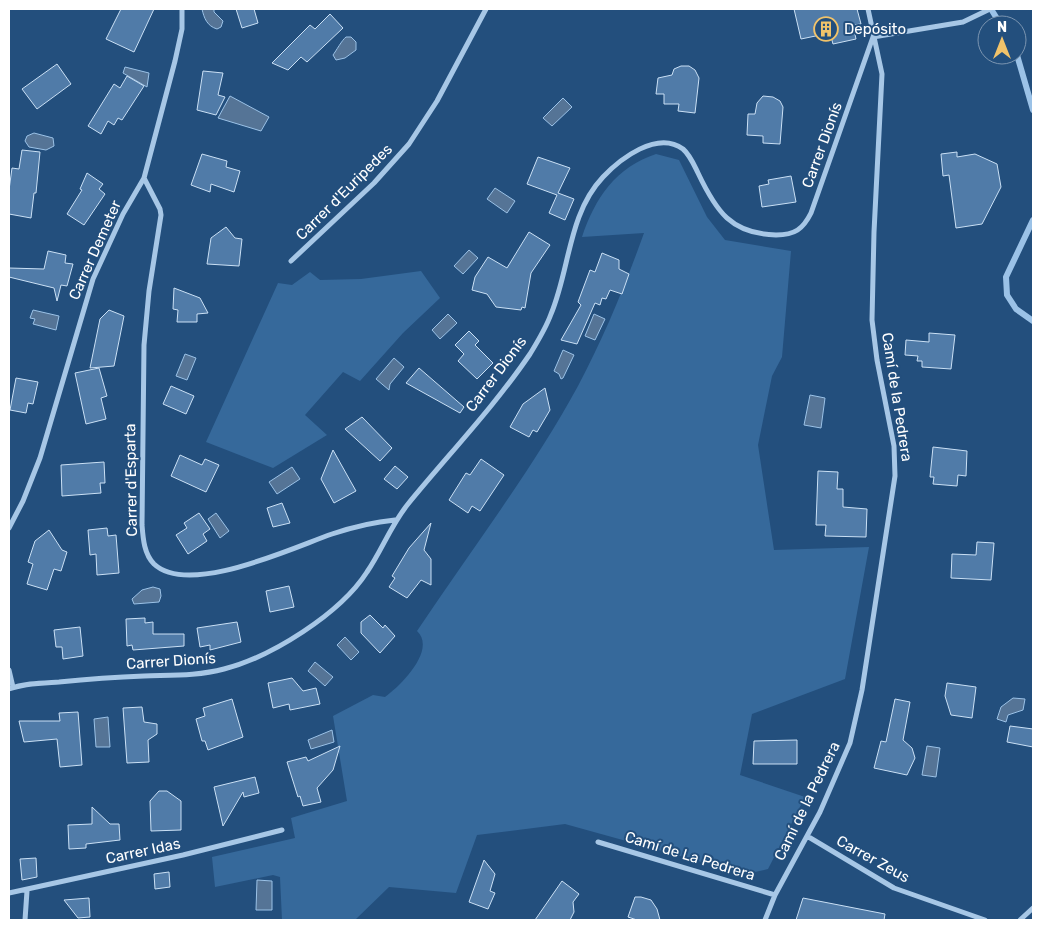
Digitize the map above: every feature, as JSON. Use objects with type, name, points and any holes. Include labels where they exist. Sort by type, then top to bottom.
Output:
[{"type":"street","name":"Carrer Demeter","points":[[9,528],[23,501],[42,452],[93,278],[123,214],[144,178],[175,61],[182,29],[182,9]]},
{"type":"street","name":"Carrer d'Euripedes","points":[[291,261],[374,183],[409,144],[441,92],[486,9]]},
{"type":"street","name":"Camí de la Pedrera","points":[[765,920],[775,894],[807,836],[850,743],[859,709],[896,476],[894,446],[877,360],[872,320],[874,232],[882,74],[868,9]]},
{"type":"street","points":[[873,37],[964,22],[990,9]]},
{"type":"street","name":"Carrer Dionís","points":[[11,688],[65,681],[198,674],[245,662],[307,628],[340,602],[367,573],[395,520],[508,382],[535,345],[552,312],[581,211],[593,189],[602,178],[616,165],[642,148],[665,144],[675,146],[690,156],[714,205],[727,220],[752,233],[794,233],[804,226],[811,213],[873,37]]},
{"type":"street","name":"Carrer d'Esparta","points":[[144,178],[160,209],[161,215],[148,300],[143,379],[142,525],[143,540],[150,558],[159,567],[174,572],[190,575],[210,574],[265,559],[356,527],[395,520]]},
{"type":"street","points":[[9,670],[11,688]]},
{"type":"street","name":"Carrer Idas","points":[[9,893],[282,830]]},
{"type":"street","name":"Carrer Zeus","points":[[807,836],[894,888],[985,920]]},
{"type":"street","name":"Camí de La Pedrera","points":[[598,842],[775,894]]},
{"type":"street","points":[[25,920],[27,890]]},
{"type":"street","points":[[1020,920],[1033,908]]},
{"type":"shaded area","points":[[202,9],[214,9],[214,12],[223,21],[221,27],[217,29],[208,24]]},
{"type":"shaded area","points":[[351,37],[356,42],[356,50],[345,58],[336,60],[333,55],[344,38]]},
{"type":"shaded area","points":[[125,67],[149,73],[147,87],[123,73]]},
{"type":"shaded area","points":[[230,96],[269,117],[261,131],[218,118]]},
{"type":"shaded area","points":[[563,98],[572,107],[552,126],[543,118]]},
{"type":"shaded area","points":[[34,133],[53,138],[54,146],[46,150],[29,147],[25,141],[27,136]]},
{"type":"shaded area","points":[[656,154],[679,160],[707,217],[725,240],[791,251],[782,357],[772,376],[758,445],[774,550],[869,547],[845,679],[752,714],[740,775],[805,797],[768,869],[755,872],[720,867],[565,824],[477,835],[456,893],[389,887],[355,920],[282,920],[280,877],[273,875],[215,887],[212,857],[295,838],[291,818],[347,801],[333,716],[373,695],[385,697],[399,685],[414,667],[423,648],[422,639],[417,631],[521,480],[560,418],[588,368],[622,292],[644,233],[582,237],[587,223],[593,209],[618,176],[629,167]]},
{"type":"shaded area","points":[[495,188],[515,201],[507,213],[487,199]]},
{"type":"shaded area","points":[[469,250],[478,258],[463,274],[454,266]]},
{"type":"shaded area","points":[[421,271],[440,298],[403,333],[360,381],[343,372],[305,415],[327,435],[273,468],[206,442],[278,283],[292,285],[310,272],[320,280],[361,279]]},
{"type":"shaded area","points":[[33,310],[59,316],[56,330],[33,324],[35,319],[30,318]]},
{"type":"shaded area","points":[[448,314],[457,323],[440,339],[432,330]]},
{"type":"shaded area","points":[[594,314],[605,319],[595,340],[585,336]]},
{"type":"shaded area","points":[[563,350],[574,355],[561,379],[559,374],[554,371]]},
{"type":"shaded area","points":[[185,354],[196,358],[187,380],[176,376]]},
{"type":"shaded area","points":[[394,358],[404,367],[390,384],[389,390],[376,379]]},
{"type":"shaded area","points":[[810,395],[825,398],[821,428],[804,425]]},
{"type":"shaded area","points":[[292,467],[300,479],[277,494],[269,482]]},
{"type":"shaded area","points":[[216,513],[229,531],[220,538],[208,519]]},
{"type":"shaded area","points":[[153,587],[160,589],[161,596],[159,602],[134,604],[132,599],[142,590]]},
{"type":"shaded area","points":[[345,637],[359,652],[351,660],[337,645]]},
{"type":"shaded area","points":[[315,662],[333,677],[325,686],[308,671]]},
{"type":"shaded area","points":[[1013,698],[1025,699],[1023,710],[1008,715],[1006,722],[997,719],[1001,707]]},
{"type":"shaded area","points":[[108,717],[110,747],[96,747],[94,719]]},
{"type":"shaded area","points":[[332,730],[334,742],[311,749],[308,740]]},
{"type":"shaded area","points":[[927,746],[940,748],[936,777],[922,775]]},
{"type":"shaded area","points":[[257,880],[272,881],[272,910],[256,910]]},
{"type":"building","points":[[121,9],[154,9],[134,52],[106,39]]},
{"type":"building","points":[[236,9],[254,9],[258,23],[242,28]]},
{"type":"building","name":"Depósito","points":[[794,9],[857,9],[861,24],[853,25],[856,39],[833,44],[830,33],[801,39]]},
{"type":"building","points":[[330,14],[343,28],[307,62],[301,57],[288,70],[272,63],[310,25],[315,29]]},
{"type":"building","points":[[57,64],[71,84],[37,109],[22,89]]},
{"type":"building","points":[[681,66],[689,66],[695,70],[699,78],[695,113],[678,111],[679,104],[664,104],[664,94],[656,94],[658,78],[672,75],[674,69]]},
{"type":"building","points":[[203,71],[223,73],[218,95],[225,97],[216,115],[197,110]]},
{"type":"building","points":[[127,76],[144,86],[122,120],[118,118],[114,125],[108,121],[101,134],[88,126],[114,84],[120,88]]},
{"type":"building","points":[[763,96],[773,97],[780,101],[783,107],[780,144],[763,143],[763,136],[747,135],[748,114],[755,114],[757,103]]},
{"type":"building","points":[[22,150],[40,152],[36,193],[34,193],[31,218],[9,214],[9,190],[12,168],[19,169]]},
{"type":"building","points":[[957,152],[957,157],[975,154],[997,164],[1001,187],[982,224],[956,228],[949,175],[943,176],[941,154]]},
{"type":"building","points":[[202,154],[227,161],[226,167],[240,171],[234,192],[211,184],[210,192],[191,185]]},
{"type":"building","points":[[538,157],[570,168],[558,193],[574,199],[565,220],[549,213],[557,195],[527,184]]},
{"type":"building","points":[[87,173],[103,184],[99,189],[105,194],[84,225],[67,214],[82,190],[80,189]]},
{"type":"building","points":[[791,176],[796,202],[762,207],[759,186],[769,184],[768,180]]},
{"type":"building","points":[[226,227],[235,238],[242,239],[239,266],[207,264],[211,238]]},
{"type":"building","points":[[529,232],[550,245],[531,273],[525,308],[522,307],[521,310],[496,307],[487,294],[472,290],[475,277],[488,257],[507,268]]},
{"type":"building","points":[[48,251],[66,255],[65,263],[73,264],[67,286],[61,285],[57,301],[54,288],[9,277],[9,268],[44,269]]},
{"type":"building","points":[[602,253],[619,260],[619,269],[629,274],[622,294],[610,290],[606,299],[602,298],[600,305],[595,303],[577,344],[561,340],[581,305],[578,302],[590,270],[595,272]]},
{"type":"building","points":[[174,288],[200,298],[208,313],[197,314],[197,322],[177,322],[178,310],[173,309]]},
{"type":"building","points":[[109,310],[124,316],[114,366],[90,368],[100,319]]},
{"type":"building","points":[[469,331],[479,341],[475,345],[493,363],[477,379],[458,361],[464,354],[455,345]]},
{"type":"building","points":[[929,333],[955,335],[951,369],[922,367],[922,361],[917,361],[918,356],[905,355],[906,340],[929,342]]},
{"type":"building","points":[[99,368],[107,396],[101,398],[106,419],[86,424],[75,373]]},
{"type":"building","points":[[419,368],[464,407],[460,413],[406,383]]},
{"type":"building","points":[[16,378],[38,382],[33,404],[28,403],[26,413],[10,410]]},
{"type":"building","points":[[171,386],[194,396],[186,414],[163,404]]},
{"type":"building","points":[[545,388],[550,410],[537,432],[533,430],[529,437],[510,427],[523,404]]},
{"type":"building","points":[[362,417],[392,448],[380,461],[345,429]]},
{"type":"building","points":[[933,447],[967,451],[966,476],[958,475],[957,486],[933,484],[934,477],[930,477]]},
{"type":"building","points":[[333,450],[356,491],[334,503],[321,479]]},
{"type":"building","points":[[180,455],[202,465],[205,459],[219,465],[206,492],[171,476]]},
{"type":"building","points":[[481,459],[504,475],[480,511],[472,506],[468,513],[449,500],[466,473],[470,475]]},
{"type":"building","points":[[104,462],[105,483],[100,483],[101,493],[62,496],[61,465]]},
{"type":"building","points":[[395,466],[408,477],[397,489],[384,479]]},
{"type":"building","points":[[818,471],[838,472],[837,489],[843,489],[843,507],[867,509],[866,537],[825,536],[826,525],[816,525]]},
{"type":"building","points":[[282,503],[290,523],[273,527],[267,508]]},
{"type":"building","points":[[199,513],[210,529],[203,534],[207,541],[188,554],[176,535],[187,528],[184,523]]},
{"type":"building","points":[[431,523],[424,550],[431,559],[431,585],[421,580],[407,598],[389,587],[395,578],[392,576],[409,548]]},
{"type":"building","points":[[107,528],[108,536],[116,535],[119,573],[97,575],[96,554],[90,555],[88,530]]},
{"type":"building","points":[[49,530],[62,550],[67,552],[61,571],[54,569],[47,590],[27,584],[33,564],[28,562],[35,541]]},
{"type":"building","points":[[977,542],[994,543],[991,580],[951,578],[952,554],[976,555]]},
{"type":"building","points":[[289,586],[294,607],[270,612],[266,591]]},
{"type":"building","points":[[370,615],[383,628],[385,625],[395,636],[380,653],[361,633],[361,622]]},
{"type":"building","points":[[145,618],[145,623],[153,622],[153,634],[184,634],[184,646],[133,650],[132,645],[127,646],[126,619]]},
{"type":"building","points":[[237,622],[241,642],[210,650],[210,645],[200,647],[197,628]]},
{"type":"building","points":[[80,627],[83,656],[63,659],[62,647],[56,647],[54,630]]},
{"type":"building","points":[[292,678],[303,691],[316,688],[320,704],[290,710],[289,704],[273,708],[268,683]]},
{"type":"building","points":[[947,683],[976,687],[972,718],[951,715],[945,696]]},
{"type":"building","points":[[232,699],[243,737],[208,750],[205,741],[202,741],[196,719],[205,716],[203,708]]},
{"type":"building","points":[[895,699],[910,702],[903,740],[912,748],[915,758],[907,775],[874,768],[881,741],[886,742]]},
{"type":"building","points":[[142,707],[144,722],[157,724],[157,734],[148,740],[149,762],[127,763],[123,708]]},
{"type":"building","points":[[78,712],[82,765],[60,767],[57,739],[24,742],[19,721],[60,721],[59,713]]},
{"type":"building","points":[[1010,726],[1033,729],[1033,747],[1007,742]]},
{"type":"building","points":[[797,740],[797,764],[753,764],[754,741]]},
{"type":"building","points":[[340,746],[333,770],[317,788],[321,802],[303,806],[300,796],[298,797],[287,762],[306,757],[308,761]]},
{"type":"building","points":[[255,777],[259,793],[244,797],[243,792],[223,826],[214,787]]},
{"type":"building","points":[[159,791],[167,791],[181,801],[181,830],[151,831],[150,801]]},
{"type":"building","points":[[92,807],[110,824],[119,824],[120,840],[86,844],[86,848],[69,849],[68,825],[92,824]]},
{"type":"building","points":[[36,858],[37,877],[22,880],[20,859]]},
{"type":"building","points":[[484,860],[495,874],[490,891],[495,893],[488,909],[469,902]]},
{"type":"building","points":[[169,872],[170,887],[155,889],[154,874]]},
{"type":"building","points":[[562,881],[579,894],[573,902],[574,912],[570,920],[535,920]]},
{"type":"building","points":[[635,897],[651,900],[657,909],[660,920],[637,920],[628,917]]},
{"type":"building","points":[[89,898],[90,917],[78,918],[64,900]]},
{"type":"building","points":[[803,898],[885,914],[884,920],[796,920]]},
{"type":"waterway","points":[[991,9],[995,15]]},
{"type":"waterway","points":[[1020,65],[1033,110]]},
{"type":"waterway","points":[[1033,220],[1006,277],[1007,295],[1016,309],[1033,321]]},
{"type":"place","name":"Depósito","points":[[826,29]]}]
